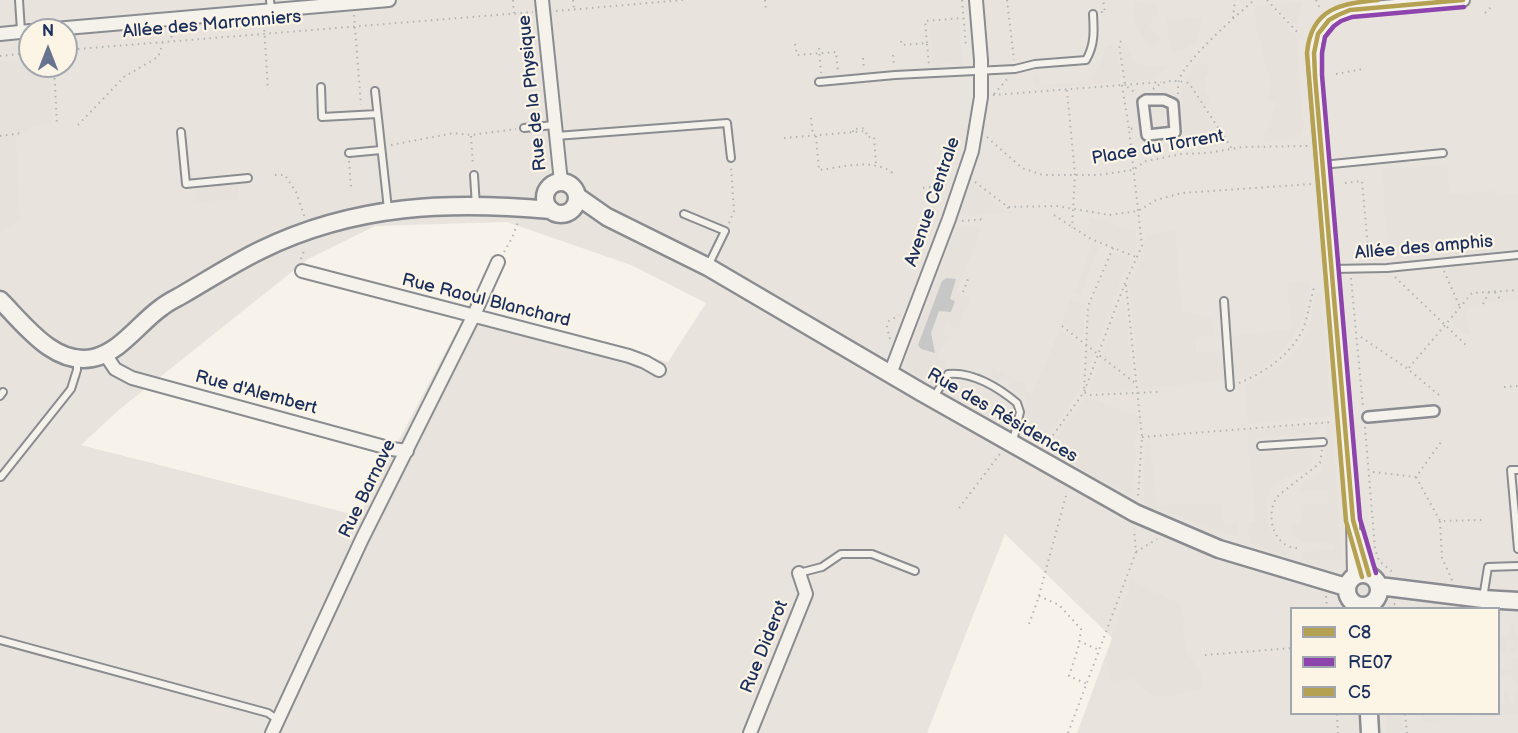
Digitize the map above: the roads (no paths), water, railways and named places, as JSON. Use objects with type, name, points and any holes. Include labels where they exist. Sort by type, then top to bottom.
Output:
[{"type":"street","points":[[78,26],[271,5],[389,0]]},
{"type":"street","name":"Avenue Centrale","points":[[890,374],[949,219],[972,151],[981,96],[976,0]]},
{"type":"street","points":[[1362,581],[1348,596],[1355,606],[1371,606],[1378,596],[1362,581],[1353,520],[1322,165],[1314,58],[1315,39],[1325,21],[1336,14],[1350,10],[1462,0]]},
{"type":"street","name":"Rue de la Physique","points":[[543,6],[561,182]]},
{"type":"street","points":[[0,34],[18,33]]},
{"type":"street","points":[[1144,99],[1164,100],[1173,104],[1175,132],[1147,135],[1144,99]]},
{"type":"street","points":[[0,300],[39,338],[62,354],[77,358],[92,358],[105,354],[119,344],[162,307],[262,249],[322,225],[388,210],[438,206],[476,206],[517,210],[548,204],[565,214],[575,203],[573,187],[561,182],[549,188],[548,204]]},
{"type":"street","name":"Rue des Résidences","points":[[575,203],[708,267],[933,399],[1006,449],[1135,513],[1218,549],[1400,589],[1518,601]]},
{"type":"street","name":"Rue Barnave","points":[[272,733],[362,539],[498,262]]},
{"type":"street","name":"Rue Raoul Blanchard","points":[[302,271],[629,356],[659,370]]},
{"type":"street","name":"Rue d'Alembert","points":[[105,354],[115,369],[132,378],[392,449],[407,451]]},
{"type":"street","points":[[1368,417],[1434,411]]},
{"type":"street","name":"Rue Diderot","points":[[750,733],[806,594],[799,573]]},
{"type":"street","points":[[1368,715],[1370,733]]},
{"type":"lane","points":[[19,0],[22,18]]},
{"type":"lane","points":[[821,82],[1015,69],[1035,63],[1086,60],[1092,50],[1094,33],[1092,14]]},
{"type":"lane","points":[[321,87],[322,117],[377,114]]},
{"type":"lane","points":[[375,91],[388,210]]},
{"type":"lane","points":[[524,128],[555,130],[727,123],[731,158]]},
{"type":"lane","points":[[181,132],[186,184],[248,178]]},
{"type":"lane","points":[[349,153],[381,150]]},
{"type":"lane","points":[[1322,165],[1443,153]]},
{"type":"lane","points":[[474,175],[476,206]]},
{"type":"lane","points":[[684,213],[725,231],[708,267]]},
{"type":"lane","name":"Allée des amphis","points":[[1331,269],[1387,268],[1518,255]]},
{"type":"lane","points":[[1224,301],[1230,387]]},
{"type":"lane","points":[[1,477],[71,389],[77,370],[77,358]]},
{"type":"lane","points":[[933,399],[948,374],[957,373],[981,380],[1017,403],[1020,412],[1006,449]]},
{"type":"lane","points":[[1261,446],[1323,442]]},
{"type":"lane","points":[[1518,470],[1511,471],[1518,549]]},
{"type":"lane","points":[[799,573],[822,567],[841,554],[872,554],[915,571]]},
{"type":"lane","points":[[1483,599],[1488,567],[1518,566]]},
{"type":"lane","points":[[0,640],[268,713],[278,720]]}]
